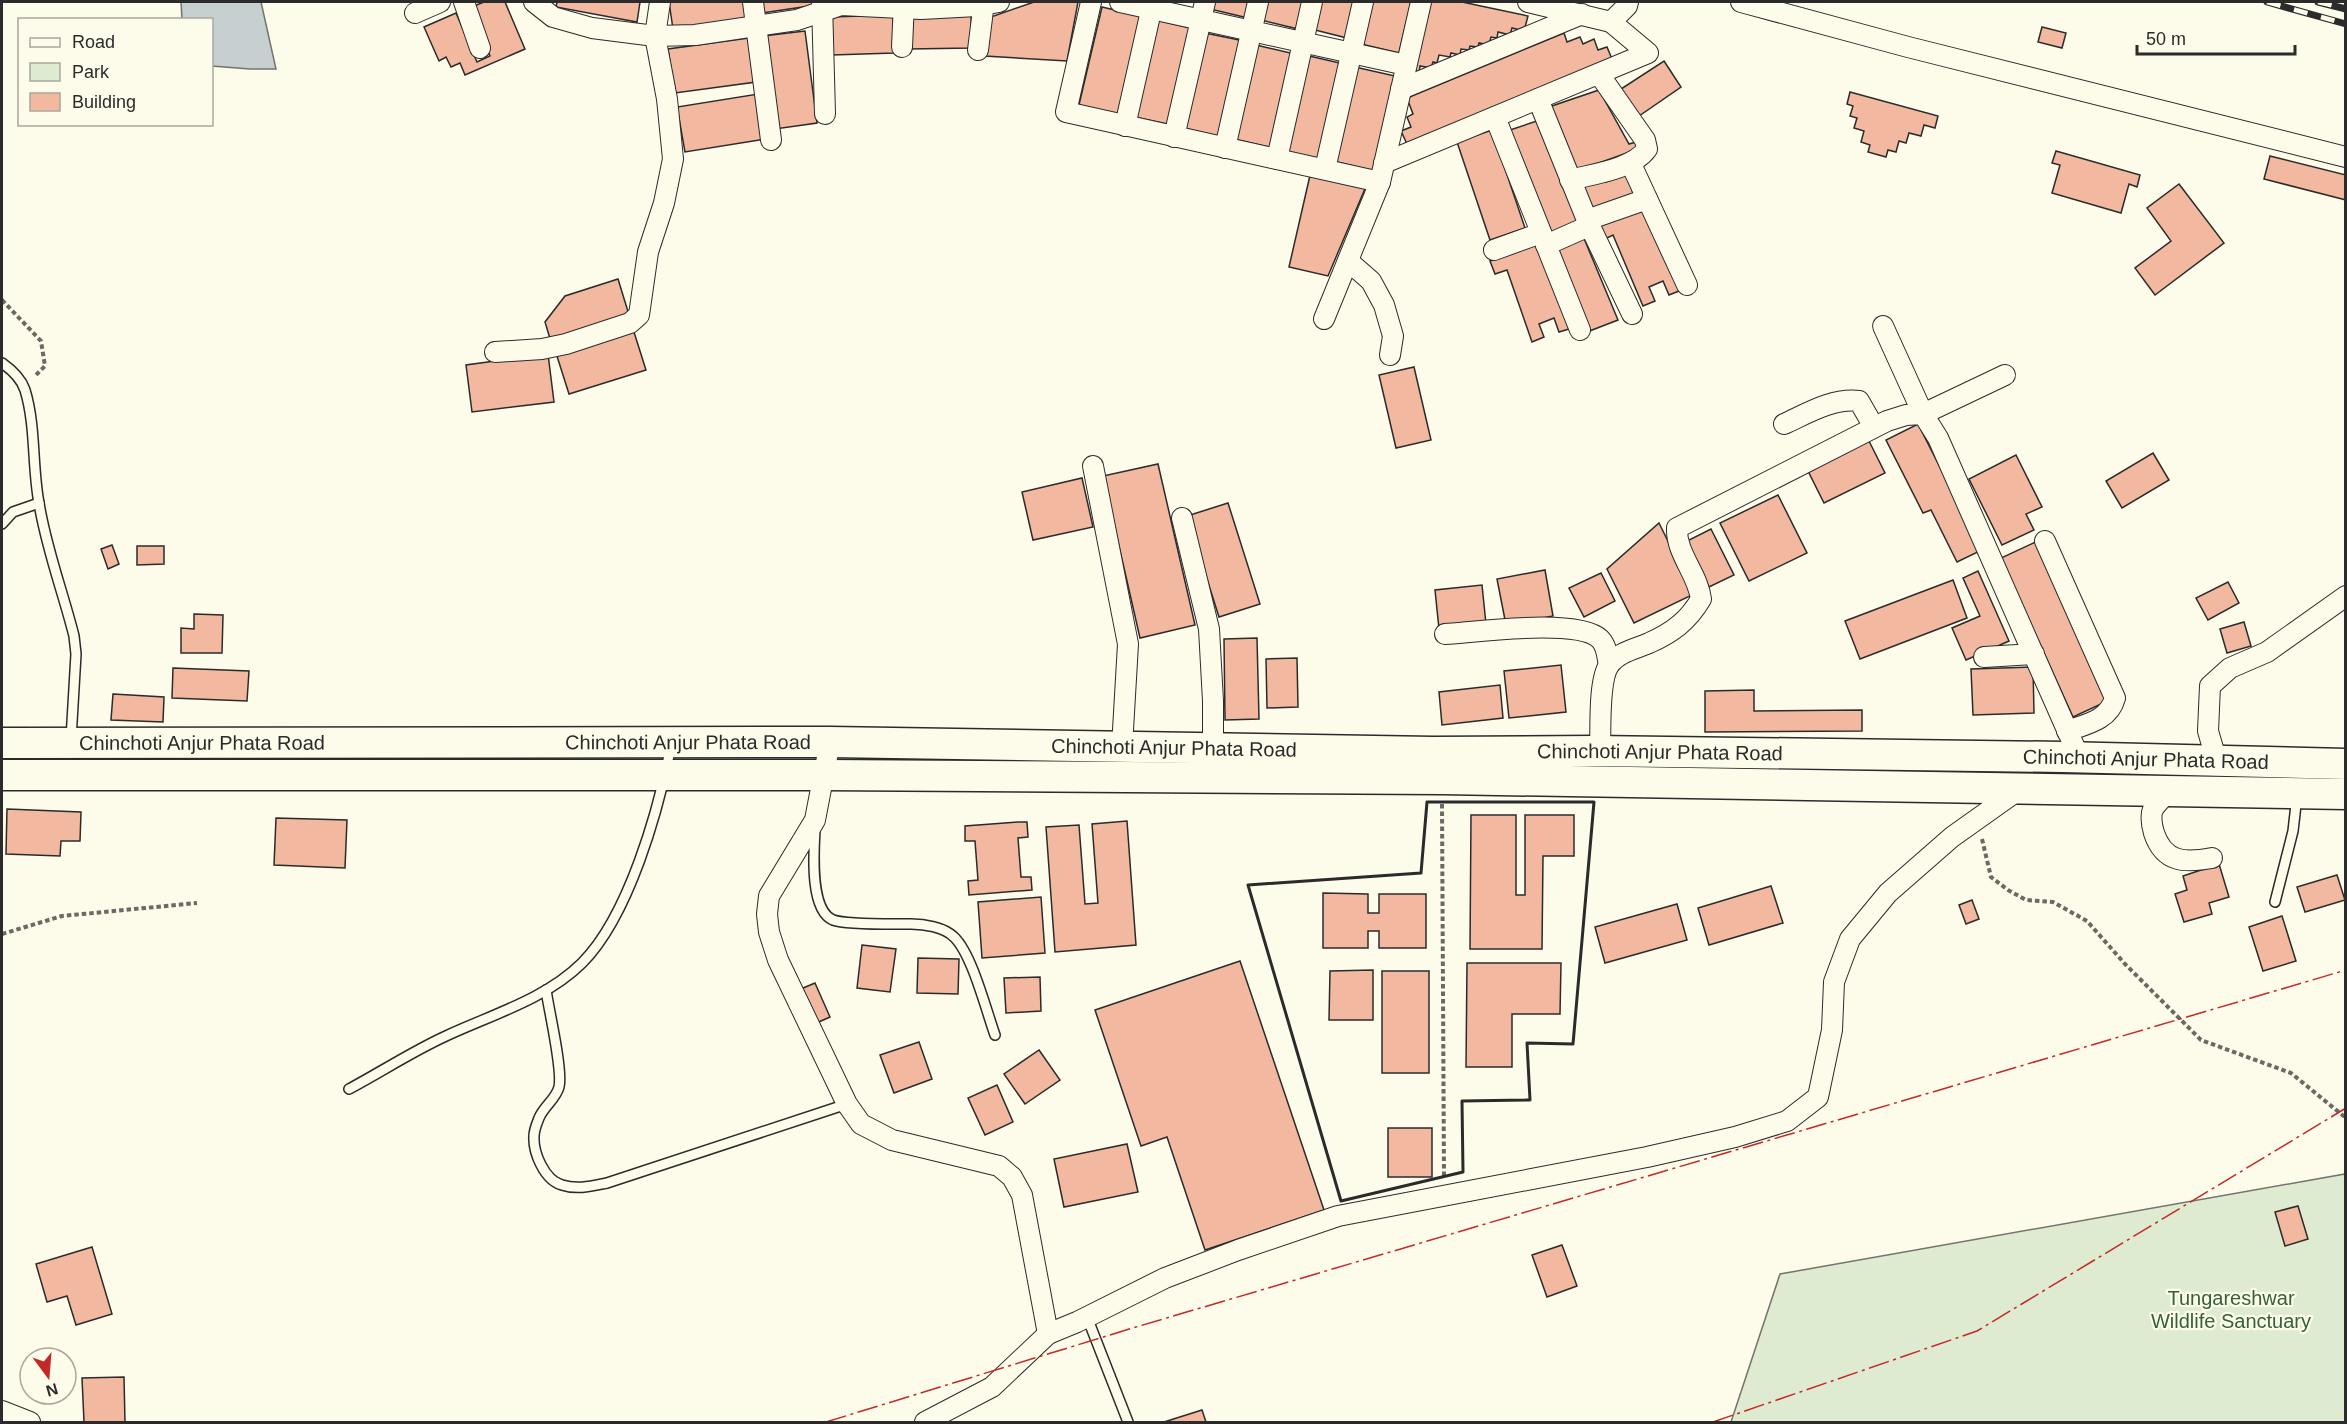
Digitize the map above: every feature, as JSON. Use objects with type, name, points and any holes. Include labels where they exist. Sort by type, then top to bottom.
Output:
[{"type":"main road","name":"Chinchoti Anjur Phata Road","points":[[2,743],[830,741],[1433,752],[2083,749],[2217,762],[2346,764]]},
{"type":"main road","points":[[2083,749],[2101,789]]},
{"type":"main road","name":"Chinchoti Anjur Phata Road","points":[[2,775],[824,775],[1442,779],[2346,794]]},
{"type":"street","points":[[415,13],[440,2]]},
{"type":"street","points":[[464,2],[480,48]]},
{"type":"street","points":[[534,2],[553,17],[592,28],[655,36],[694,35],[797,20],[822,6],[989,3],[978,50]]},
{"type":"street","points":[[495,352],[542,349],[566,344],[630,323],[639,315],[648,252],[664,203],[673,159],[667,99],[655,36],[660,2]]},
{"type":"street","points":[[753,2],[771,140]]},
{"type":"street","points":[[1091,2],[1066,112],[1325,169],[1382,173],[1495,117],[1648,53],[1611,22],[1528,2]]},
{"type":"street","points":[[1120,2],[1203,10],[1252,31],[1406,65]]},
{"type":"street","points":[[1225,148],[1258,2]]},
{"type":"street","points":[[1277,159],[1312,2]]},
{"type":"street","points":[[1325,169],[1363,2]]},
{"type":"street","points":[[1324,319],[1382,173],[1421,2]]},
{"type":"street","points":[[1611,22],[1627,6],[1628,2]]},
{"type":"street","points":[[1741,2],[1908,47],[2346,157]]},
{"type":"street","points":[[902,47],[904,5]]},
{"type":"street","points":[[1125,126],[1152,5]]},
{"type":"street","points":[[822,6],[825,114]]},
{"type":"street","points":[[1174,136],[1203,10]]},
{"type":"street","points":[[1401,89],[1581,14]]},
{"type":"street","points":[[1570,180],[1630,164],[1641,158],[1647,149],[1645,141],[1599,74]]},
{"type":"street","points":[[1538,99],[1588,223],[1632,314]]},
{"type":"street","points":[[1495,117],[1580,330]]},
{"type":"street","points":[[1630,164],[1687,285]]},
{"type":"street","points":[[1494,250],[1544,239],[1647,199]]},
{"type":"street","points":[[1348,261],[1371,281],[1384,305],[1393,336],[1390,355]]},
{"type":"street","points":[[1882,326],[1923,414],[1938,438],[2034,654],[2083,749]]},
{"type":"street","points":[[1608,665],[1619,655],[1676,629],[1692,614],[1701,599],[1700,591],[1681,550],[1677,528],[1874,427],[1906,415],[1923,414],[2005,375]]},
{"type":"street","points":[[1784,424],[1822,406],[1846,399],[1859,401],[1874,427]]},
{"type":"street","points":[[1093,466],[1128,644],[1122,747]]},
{"type":"street","points":[[1182,518],[1209,629],[1213,748]]},
{"type":"street","points":[[2045,541],[2115,698],[2108,714],[2092,723],[2083,749]]},
{"type":"street","points":[[2217,762],[2208,731],[2210,686],[2230,668],[2266,652],[2346,596]]},
{"type":"street","points":[[1445,634],[1553,627],[1592,633],[1601,640],[1607,651],[1608,665],[1601,703],[1600,752]]},
{"type":"street","points":[[1984,657],[2034,654]]},
{"type":"street","points":[[830,741],[815,820],[769,896],[767,914],[769,932],[778,960],[846,1104],[861,1124],[876,1134],[892,1140],[999,1166],[1012,1177],[1022,1195],[1048,1334]]},
{"type":"street","points":[[925,1422],[992,1387],[1048,1334],[1165,1278],[1238,1250],[1338,1216],[1647,1157],[1735,1137],[1787,1121],[1818,1097],[1832,1030],[1834,982],[1850,939],[1888,893],[1952,837],[2021,788]]},
{"type":"street","points":[[2169,791],[2153,810],[2152,825],[2157,841],[2168,855],[2181,860],[2193,862],[2212,858]]},
{"type":"street","points":[[2,1411],[30,1422]]},
{"type":"lane","points":[[2,363],[15,372],[24,387],[29,406],[43,526],[74,636],[76,654],[70,744]]},
{"type":"lane","points":[[2,524],[13,512],[39,503]]},
{"type":"lane","points":[[350,1089],[442,1038],[546,990],[582,963],[613,923],[640,858],[665,775],[671,742]]},
{"type":"lane","points":[[2275,902],[2293,831],[2297,793]]},
{"type":"lane","points":[[815,820],[816,895],[822,910],[832,920],[920,924],[945,931],[956,938],[970,963],[995,1035]]},
{"type":"lane","points":[[546,990],[559,1070],[559,1086],[554,1097],[540,1115],[534,1134],[537,1156],[546,1173],[559,1185],[579,1188],[607,1183],[846,1104]]},
{"type":"lane","points":[[1087,1317],[1128,1422]]},
{"type":"path","points":[[2,300],[40,341],[45,366],[24,387]]},
{"type":"path","points":[[1442,779],[1444,1195]]},
{"type":"path","points":[[1977,819],[1991,877],[2026,900],[2053,902],[2087,921],[2125,964],[2201,1040],[2290,1073],[2346,1119]]},
{"type":"path","points":[[2,934],[62,916],[197,903]]},
{"type":"green space","name":"Tungareshwar Wildlife Sanctuary","points":[[2345,1174],[2345,1422],[1731,1422],[1780,1274]]},
{"type":"shaded area","points":[[181,2],[261,2],[276,69],[213,66],[213,18],[182,18]]},
{"type":"building","points":[[484,2],[505,2],[525,49],[465,75],[460,63],[451,67],[446,57],[439,61],[424,27],[456,13],[477,62],[490,56],[469,8]]},
{"type":"building","points":[[557,2],[640,2],[637,22],[556,7]]},
{"type":"building","points":[[669,2],[748,2],[751,17],[673,29]]},
{"type":"building","points":[[760,2],[816,2],[816,5],[762,13]]},
{"type":"building","points":[[1034,2],[1078,2],[1067,61],[985,56],[988,18]]},
{"type":"building","points":[[1212,2],[1252,2],[1248,18],[1210,9]]},
{"type":"building","points":[[1265,2],[1304,2],[1298,29],[1261,20]]},
{"type":"building","points":[[1317,2],[1355,2],[1347,38],[1311,29]]},
{"type":"building","points":[[1371,2],[1411,2],[1399,53],[1361,44]]},
{"type":"building","points":[[1426,2],[1462,2],[1528,16],[1524,31],[1512,28],[1510,35],[1498,32],[1497,38],[1491,37],[1489,45],[1479,43],[1478,47],[1470,46],[1469,50],[1461,49],[1460,55],[1451,53],[1450,57],[1439,55],[1437,63],[1433,62],[1431,68],[1420,66],[1419,73],[1410,71]]},
{"type":"building","points":[[1102,7],[1145,17],[1122,119],[1078,109]]},
{"type":"building","points":[[971,14],[972,48],[908,49],[907,16]]},
{"type":"building","points":[[893,15],[894,53],[832,55],[831,17]]},
{"type":"building","points":[[1157,20],[1194,29],[1172,125],[1134,117]]},
{"type":"building","points":[[2042,27],[2066,33],[2062,48],[2038,42]]},
{"type":"building","points":[[805,31],[817,123],[775,129],[763,36]]},
{"type":"building","points":[[1205,33],[1244,41],[1222,137],[1183,128]]},
{"type":"building","points":[[1564,33],[1567,42],[1580,37],[1583,44],[1594,39],[1598,50],[1607,47],[1612,59],[1407,144],[1401,131],[1411,127],[1407,117],[1413,114],[1407,98]]},
{"type":"building","points":[[749,38],[756,82],[675,93],[668,49]]},
{"type":"building","points":[[1256,45],[1295,54],[1273,148],[1234,139]]},
{"type":"building","points":[[1305,55],[1344,64],[1322,160],[1283,151]]},
{"type":"building","points":[[1664,61],[1681,87],[1639,116],[1621,89]]},
{"type":"building","points":[[1355,67],[1395,76],[1374,171],[1333,161]]},
{"type":"building","points":[[1599,90],[1629,144],[1636,142],[1638,149],[1574,172],[1543,109]]},
{"type":"building","points":[[1850,92],[1938,116],[1935,128],[1924,125],[1921,136],[1909,133],[1906,143],[1899,141],[1896,152],[1888,150],[1886,157],[1868,152],[1870,145],[1861,142],[1864,131],[1854,128],[1857,118],[1850,116],[1853,106],[1847,104]]},
{"type":"building","points":[[758,94],[765,139],[685,152],[677,107]]},
{"type":"building","points":[[1543,119],[1578,225],[1546,236],[1510,130]]},
{"type":"building","points":[[1492,130],[1525,228],[1490,240],[1457,142]]},
{"type":"building","points":[[2056,151],[2140,175],[2137,187],[2129,184],[2121,213],[2052,193],[2060,165],[2052,163]]},
{"type":"building","points":[[2270,156],[2346,175],[2346,200],[2264,179]]},
{"type":"building","points":[[1311,171],[1367,184],[1328,276],[1289,267]]},
{"type":"building","points":[[1604,175],[1606,182],[1627,175],[1634,196],[1585,213],[1575,184]]},
{"type":"building","points":[[2179,184],[2224,243],[2155,295],[2135,268],[2171,241],[2147,208]]},
{"type":"building","points":[[1644,207],[1679,291],[1669,295],[1663,281],[1649,287],[1655,301],[1643,306],[1613,235],[1605,239],[1599,226]]},
{"type":"building","points":[[1583,236],[1618,320],[1587,332],[1553,249]]},
{"type":"building","points":[[1539,244],[1569,329],[1559,332],[1554,318],[1539,324],[1544,337],[1532,342],[1507,270],[1495,274],[1490,261]]},
{"type":"building","points":[[618,279],[630,318],[551,342],[545,322],[565,296]]},
{"type":"building","points":[[633,329],[646,370],[569,394],[556,353]]},
{"type":"building","points":[[548,354],[554,402],[472,412],[466,365]]},
{"type":"building","points":[[1414,367],[1431,440],[1396,448],[1379,375]]},
{"type":"building","points":[[1918,424],[1982,550],[1957,562],[1931,510],[1923,513],[1886,440]]},
{"type":"building","points":[[1869,441],[1885,473],[1824,503],[1808,471]]},
{"type":"building","points":[[2153,453],[2169,480],[2122,508],[2106,481]]},
{"type":"building","points":[[2016,455],[2042,507],[2026,514],[2034,530],[2002,545],[1969,479]]},
{"type":"building","points":[[1158,464],[1195,625],[1140,638],[1103,476]]},
{"type":"building","points":[[1082,478],[1093,527],[1033,540],[1022,492]]},
{"type":"building","points":[[1778,495],[1807,553],[1749,581],[1720,523]]},
{"type":"building","points":[[1228,503],[1260,604],[1219,617],[1187,516]]},
{"type":"building","points":[[1659,523],[1694,594],[1634,623],[1607,569]]},
{"type":"building","points":[[1711,529],[1734,575],[1709,587],[1687,541]]},
{"type":"building","points":[[2040,540],[2112,699],[2073,717],[2001,558]]},
{"type":"building","points":[[112,545],[119,564],[108,569],[101,549]]},
{"type":"building","points":[[137,546],[164,546],[164,564],[137,565]]},
{"type":"building","points":[[1545,570],[1553,616],[1506,625],[1497,579]]},
{"type":"building","points":[[1978,571],[2009,641],[1966,660],[1952,628],[1980,616],[1963,578]]},
{"type":"building","points":[[1601,573],[1615,601],[1584,617],[1569,588]]},
{"type":"building","points":[[1953,580],[1967,618],[1860,659],[1845,621]]},
{"type":"building","points":[[2228,582],[2239,603],[2208,620],[2196,598]]},
{"type":"building","points":[[1482,585],[1486,624],[1439,629],[1435,590]]},
{"type":"building","points":[[194,614],[223,615],[222,653],[181,653],[181,628],[194,629]]},
{"type":"building","points":[[2244,622],[2251,646],[2227,653],[2220,629]]},
{"type":"building","points":[[1257,638],[1259,719],[1225,720],[1224,639]]},
{"type":"building","points":[[1297,658],[1298,707],[1267,708],[1266,659]]},
{"type":"building","points":[[1561,665],[1566,712],[1509,718],[1504,671]]},
{"type":"building","points":[[2033,667],[2034,713],[1973,715],[1971,669]]},
{"type":"building","points":[[173,668],[249,671],[247,701],[172,698]]},
{"type":"building","points":[[1500,685],[1503,718],[1442,725],[1439,692]]},
{"type":"building","points":[[1754,690],[1754,711],[1862,710],[1862,731],[1705,732],[1705,691]]},
{"type":"building","points":[[113,694],[164,697],[163,722],[111,720]]},
{"type":"building","points":[[7,809],[81,812],[80,841],[61,841],[60,856],[6,854]]},
{"type":"building","points":[[1471,815],[1516,815],[1516,895],[1525,895],[1525,815],[1574,815],[1574,856],[1543,856],[1542,949],[1470,949]]},
{"type":"building","points":[[276,818],[347,820],[345,868],[274,865]]},
{"type":"building","points":[[1127,821],[1136,945],[1055,952],[1046,827],[1079,825],[1085,904],[1098,903],[1092,824]]},
{"type":"building","points":[[1027,822],[1028,837],[1018,838],[1021,877],[1031,877],[1032,890],[969,895],[968,881],[978,880],[975,841],[965,841],[965,826]]},
{"type":"building","points":[[2219,864],[2229,897],[2209,903],[2212,914],[2184,922],[2175,894],[2187,890],[2183,876]]},
{"type":"building","points":[[2337,875],[2345,900],[2305,912],[2297,887]]},
{"type":"building","points":[[1771,886],[1783,923],[1709,945],[1698,908]]},
{"type":"building","points":[[1323,893],[1368,894],[1368,913],[1379,913],[1379,894],[1426,894],[1426,948],[1379,948],[1379,931],[1368,931],[1368,948],[1323,948]]},
{"type":"building","points":[[1041,897],[1045,953],[982,958],[978,902]]},
{"type":"building","points":[[1972,900],[1979,919],[1966,924],[1959,905]]},
{"type":"building","points":[[1677,904],[1687,940],[1605,963],[1595,927]]},
{"type":"building","points":[[2282,916],[2296,961],[2263,971],[2249,927]]},
{"type":"building","points":[[862,945],[896,949],[890,992],[857,988]]},
{"type":"building","points":[[918,958],[959,959],[958,994],[917,993]]},
{"type":"building","points":[[1240,961],[1324,1210],[1205,1250],[1167,1137],[1141,1146],[1095,1010]]},
{"type":"building","points":[[1467,963],[1561,963],[1560,1014],[1512,1014],[1512,1067],[1466,1067]]},
{"type":"building","points":[[1373,970],[1373,1020],[1329,1020],[1330,971]]},
{"type":"building","points":[[1382,971],[1429,971],[1429,1073],[1382,1073]]},
{"type":"building","points":[[1040,977],[1041,1011],[1006,1013],[1004,978]]},
{"type":"building","points":[[815,983],[830,1017],[812,1025],[796,991]]},
{"type":"building","points":[[919,1042],[932,1079],[894,1093],[880,1055]]},
{"type":"building","points":[[1039,1050],[1060,1080],[1025,1104],[1004,1074]]},
{"type":"building","points":[[997,1085],[1013,1122],[985,1135],[968,1098]]},
{"type":"building","points":[[1388,1128],[1432,1128],[1432,1177],[1388,1177]]},
{"type":"building","points":[[1127,1144],[1138,1192],[1064,1207],[1054,1159]]},
{"type":"building","points":[[2298,1206],[2308,1239],[2285,1246],[2275,1212]]},
{"type":"building","points":[[1562,1245],[1577,1286],[1547,1297],[1532,1255]]},
{"type":"building","points":[[92,1247],[112,1314],[76,1325],[67,1296],[47,1302],[36,1264]]},
{"type":"building","points":[[124,1377],[125,1422],[84,1422],[82,1378]]},
{"type":"building","points":[[1202,1410],[1206,1422],[1164,1422]]},
{"type":"railway","points":[[2267,2],[2346,24]]},
{"type":"railway","points":[[2318,2],[2346,9]]},
{"type":"wall","points":[[1427,802],[1594,802],[1573,1044],[1527,1043],[1530,1100],[1462,1101],[1463,1172],[1341,1201],[1248,885],[1421,873],[1427,802]]},
{"type":"power","points":[[826,1422],[1136,1327],[2346,970]]},
{"type":"power","points":[[1713,1422],[1977,1331],[2346,1108]]}]
